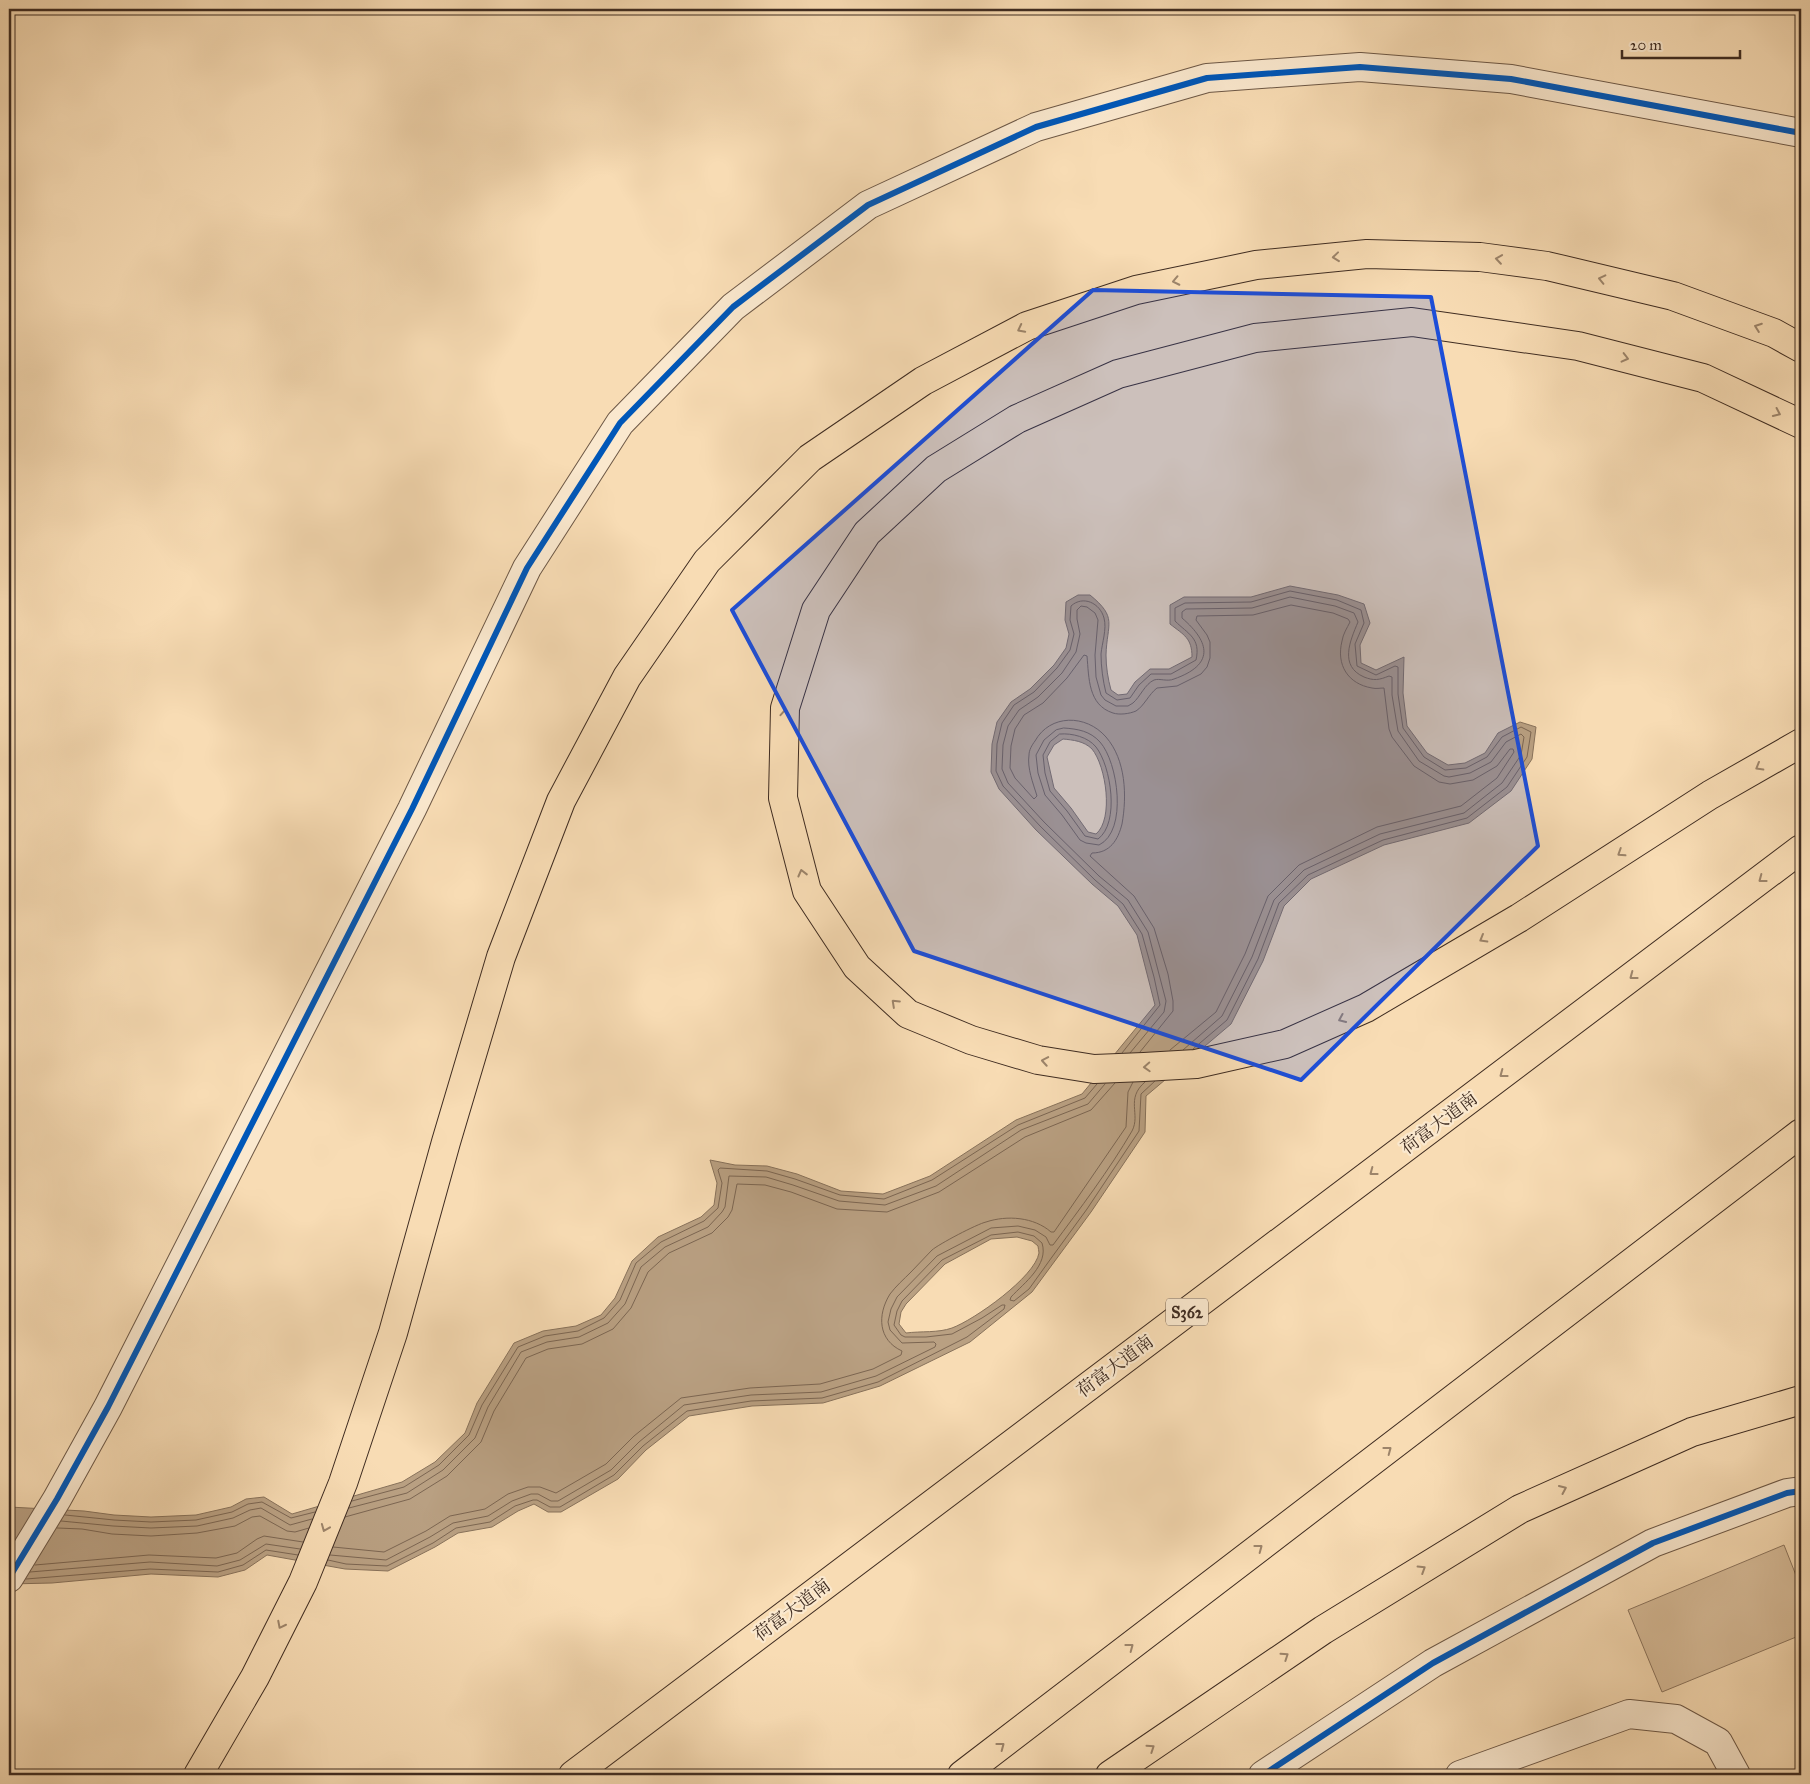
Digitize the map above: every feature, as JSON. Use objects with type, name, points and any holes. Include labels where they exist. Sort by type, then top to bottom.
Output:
[{"type":"main road","points":[[198,1775],[255,1677],[303,1582],[343,1482],[392,1333],[501,957],[557,810],[627,677],[707,561],[810,458],[923,381],[1027,326],[1136,290],[1256,265],[1367,254],[1480,256],[1547,266],[1673,296],[1774,333],[1801,348]]},
{"type":"main road","points":[[1801,424],[1702,378],[1578,346],[1412,322],[1255,338],[1118,374],[1017,420],[936,469],[867,533],[816,610],[785,708],[783,798],[806,891],[857,967],[908,1014],[971,1040],[1030,1057],[1094,1069],[1196,1064],[1285,1044],[1366,1008],[1519,918],[1710,796],[1801,743]]},
{"type":"main road","name":"荷富大道南","points":[[573,1775],[1801,849]]},
{"type":"main road","points":[[962,1775],[1801,1134]]},
{"type":"main road","points":[[1110,1775],[1323,1630],[1520,1509],[1692,1432],[1801,1400]]},
{"type":"street","points":[[9,1578],[57,1499],[108,1407],[412,809],[527,568],[620,424],[733,307],[868,205],[1036,126],[1207,78],[1360,67],[1511,79],[1801,133]]},
{"type":"street","points":[[1263,1775],[1433,1663],[1653,1543],[1787,1493],[1801,1491]]},
{"type":"street","points":[[1460,1775],[1629,1714],[1676,1719],[1718,1742],[1736,1775]]},
{"type":"highlighted area","points":[[1093,290],[1431,297],[1538,846],[1301,1080],[914,951],[732,610]]},
{"type":"shaded area","points":[[1784,1545],[1801,1588],[1801,1635],[1662,1692],[1628,1610]]},
{"type":"water","points":[[1290,586],[1338,595],[1364,604],[1370,623],[1360,645],[1361,663],[1376,670],[1404,657],[1403,693],[1407,726],[1427,753],[1448,765],[1465,763],[1485,753],[1498,733],[1520,722],[1536,727],[1532,759],[1511,791],[1469,823],[1384,845],[1311,879],[1284,906],[1263,961],[1231,1024],[1146,1096],[1145,1132],[1091,1212],[1032,1292],[970,1342],[880,1386],[823,1403],[752,1406],[689,1416],[646,1450],[618,1479],[561,1512],[548,1512],[534,1504],[518,1511],[492,1527],[458,1533],[388,1571],[345,1569],[267,1555],[245,1570],[218,1577],[151,1574],[52,1583],[9,1584],[9,1507],[151,1517],[196,1515],[231,1507],[246,1499],[264,1497],[292,1514],[402,1482],[435,1462],[465,1433],[477,1403],[514,1343],[543,1331],[576,1326],[601,1315],[615,1298],[632,1261],[658,1237],[701,1217],[714,1205],[717,1183],[710,1160],[735,1165],[767,1166],[797,1174],[841,1191],[883,1194],[930,1176],[1016,1120],[1082,1094],[1155,1005],[1137,935],[1118,906],[1092,884],[1036,830],[999,789],[991,772],[992,744],[997,722],[1011,702],[1030,689],[1054,665],[1066,648],[1069,634],[1065,620],[1066,602],[1078,595],[1090,595],[1099,603],[1108,616],[1109,628],[1106,655],[1108,677],[1111,690],[1118,695],[1127,694],[1135,682],[1150,669],[1169,669],[1192,657],[1189,641],[1170,624],[1170,605],[1184,597],[1251,597]],"holes":[[[1063,739],[1078,741],[1089,746],[1101,767],[1106,792],[1106,805],[1102,827],[1096,834],[1088,832],[1054,788],[1047,757],[1054,745]],[[1017,1237],[1032,1241],[1038,1246],[1039,1253],[1035,1263],[1016,1285],[988,1307],[952,1328],[906,1333],[899,1324],[901,1312],[906,1304],[945,1264],[991,1239]]]},
{"type":"cycle path","points":[[9,1578],[57,1499],[108,1407],[412,809],[527,568],[620,423],[733,307],[868,205],[1036,127],[1207,78],[1360,67],[1511,79],[1801,133]]},
{"type":"cycle path","points":[[1263,1775],[1433,1663],[1653,1543],[1787,1493],[1801,1491]]}]
